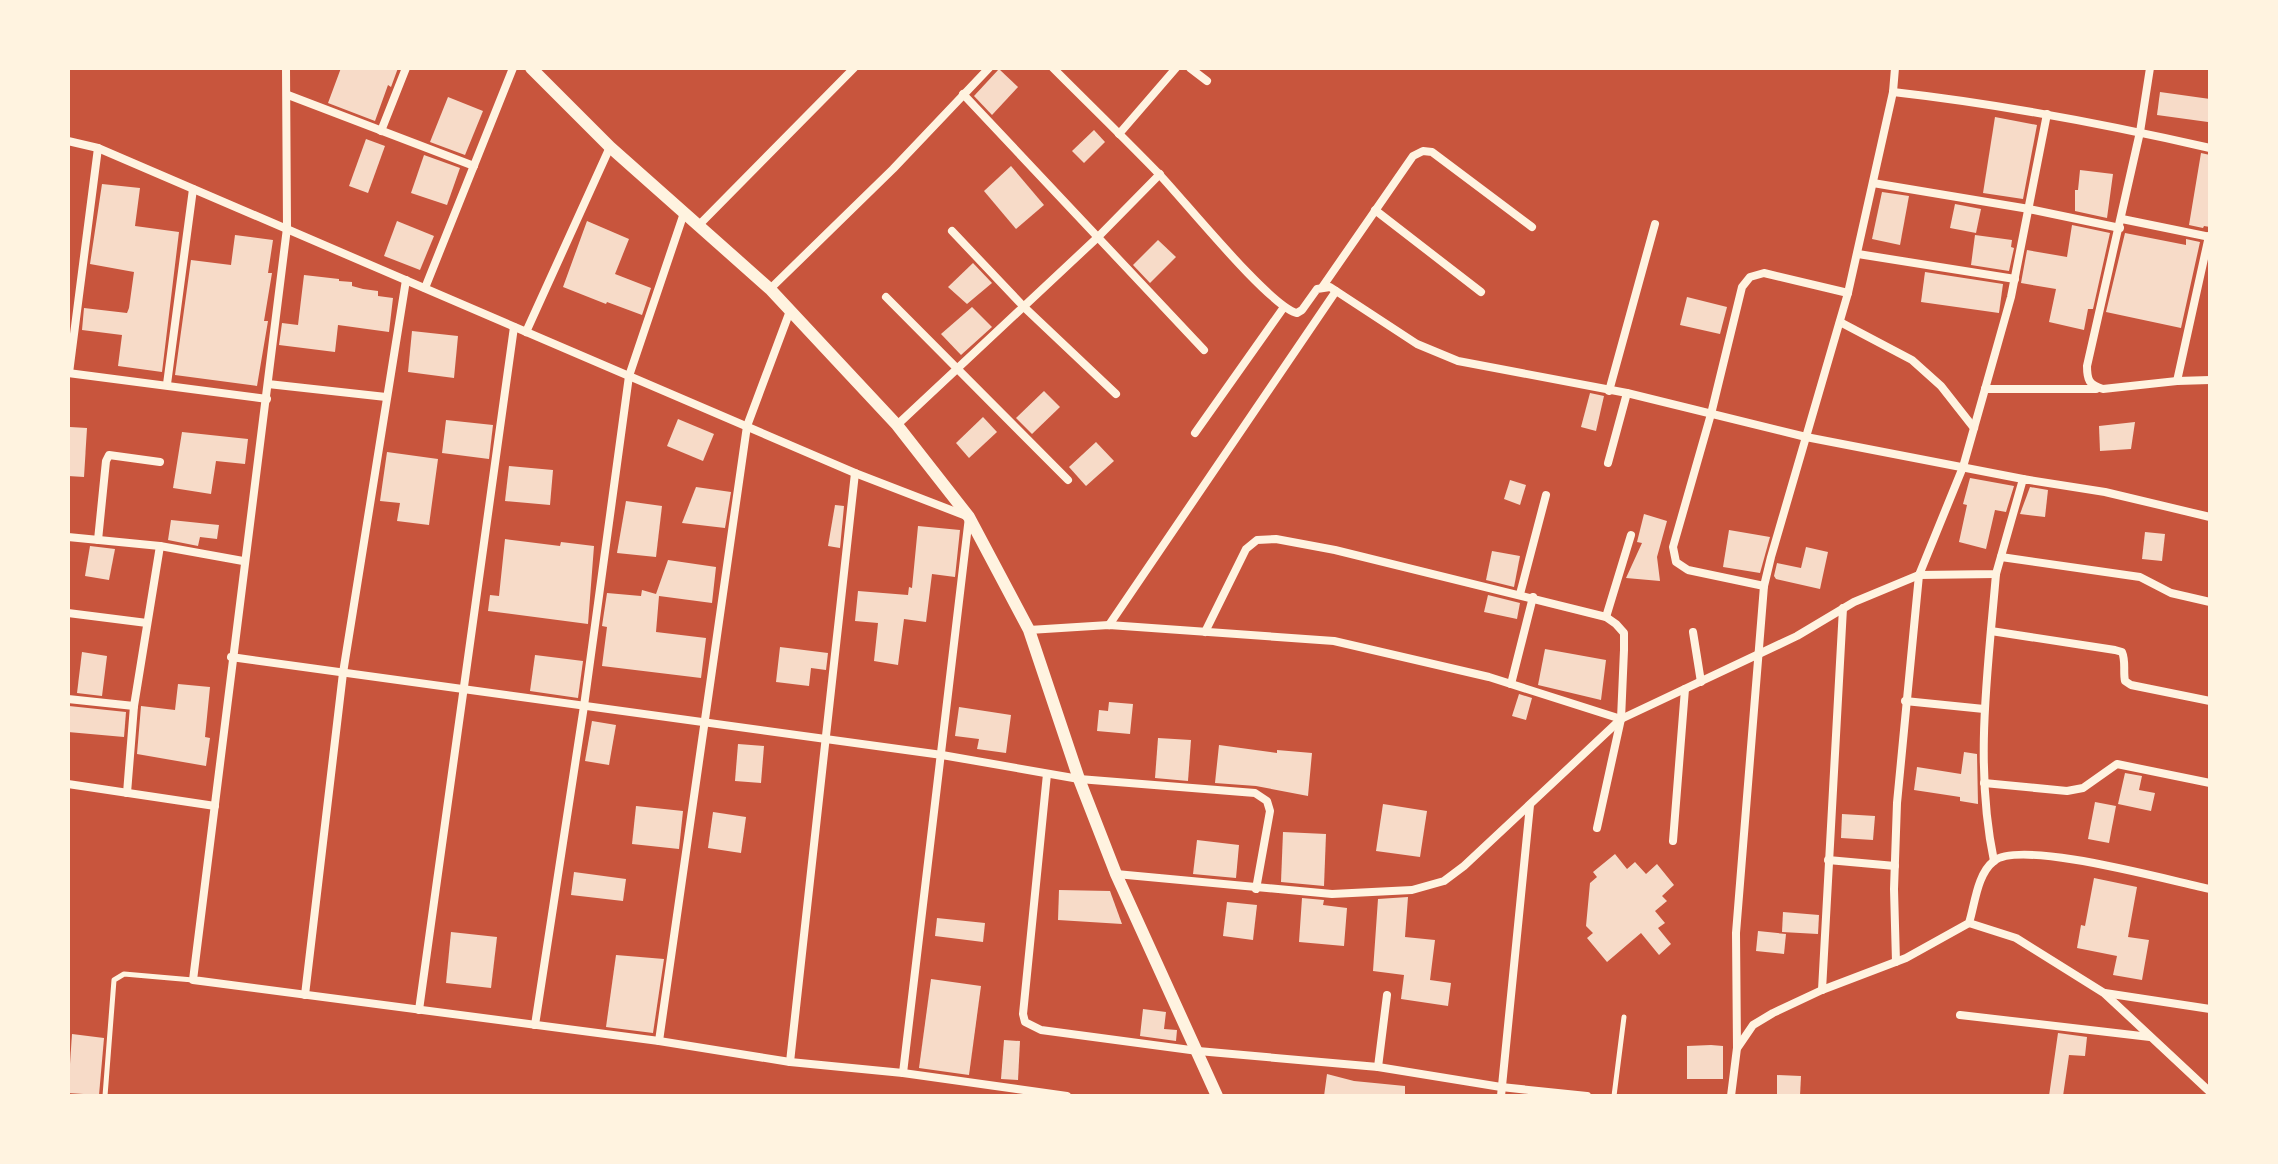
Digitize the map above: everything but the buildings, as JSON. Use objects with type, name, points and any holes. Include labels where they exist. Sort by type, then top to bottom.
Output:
[{"type":"street","points":[[286,68],[287,228],[193,980],[659,1041],[790,1062],[903,1073],[1067,1096]]},
{"type":"street","points":[[381,131],[406,68]]},
{"type":"street","points":[[425,288],[513,68]]},
{"type":"street","points":[[531,68],[610,147],[770,289],[897,425],[969,517],[1029,630],[1079,779],[1116,874],[1217,1096]]},
{"type":"street","points":[[698,226],[854,68]]},
{"type":"street","points":[[770,289],[893,169],[989,68]]},
{"type":"street","points":[[1053,68],[1160,174],[1257,281],[1284,307],[1297,313],[1323,286],[1413,156],[1423,151],[1432,152],[1532,227]]},
{"type":"street","points":[[1119,134],[1176,68]]},
{"type":"street","points":[[1190,68],[1207,81]]},
{"type":"street","points":[[1731,1096],[1737,1048],[1736,933],[1764,586],[1858,254],[1893,92],[1895,68]]},
{"type":"street","points":[[2103,389],[2093,386],[2087,378],[2087,366],[2121,224],[2150,68]]},
{"type":"street","points":[[1893,92],[2047,114],[2210,148]]},
{"type":"street","points":[[963,94],[1204,350]]},
{"type":"street","points":[[288,95],[474,166]]},
{"type":"street","points":[[1896,962],[1895,866],[1905,701],[1919,575],[1963,467],[1985,389],[2015,279],[2047,114]]},
{"type":"street","points":[[68,141],[98,148],[855,473],[969,517]]},
{"type":"street","points":[[526,332],[610,147]]},
{"type":"street","points":[[98,148],[68,373],[267,399]]},
{"type":"street","points":[[897,425],[1098,237],[1160,174]]},
{"type":"street","points":[[1873,183],[2209,237],[2177,381]]},
{"type":"street","points":[[167,384],[193,189]]},
{"type":"street","points":[[1375,210],[1481,292]]},
{"type":"street","points":[[535,1025],[584,706],[629,376],[684,213]]},
{"type":"street","points":[[1609,391],[1655,224]]},
{"type":"street","points":[[952,231],[1024,307],[1116,394]]},
{"type":"street","points":[[1858,254],[2015,279]]},
{"type":"street","points":[[1764,586],[1688,570],[1676,562],[1673,547],[1711,414],[1742,287],[1750,277],[1764,273],[1848,293]]},
{"type":"street","points":[[305,995],[343,673],[406,280]]},
{"type":"street","points":[[1323,286],[1336,291],[1417,344],[1458,361],[1627,393],[1806,437],[2105,492],[2210,517]]},
{"type":"street","points":[[1109,625],[1336,291]]},
{"type":"street","points":[[886,297],[1068,480]]},
{"type":"street","points":[[1195,433],[1284,307]]},
{"type":"street","points":[[659,1041],[747,426],[790,311]]},
{"type":"street","points":[[1840,322],[1912,360],[1941,386],[1974,428]]},
{"type":"street","points":[[419,1010],[514,327]]},
{"type":"street","points":[[1985,389],[2103,389],[2210,380]]},
{"type":"street","points":[[268,384],[386,397]]},
{"type":"street","points":[[1608,463],[1627,393]]},
{"type":"street","points":[[98,540],[109,455],[160,462]]},
{"type":"street","points":[[790,1062],[855,473]]},
{"type":"street","points":[[1994,861],[1987,830],[1984,709],[1996,574],[2023,479]]},
{"type":"street","points":[[1520,594],[1546,495]]},
{"type":"street","points":[[903,1073],[969,517]]},
{"type":"street","points":[[1606,617],[1631,535]]},
{"type":"street","points":[[68,537],[160,546],[243,561]]},
{"type":"street","points":[[1205,632],[1246,549],[1257,540],[1276,539],[1335,550],[1606,617],[1624,633],[1621,719],[1597,828]]},
{"type":"street","points":[[127,793],[134,706],[160,546]]},
{"type":"street","points":[[2001,557],[2140,577],[2159,588],[2210,602]]},
{"type":"street","points":[[1116,874],[1332,894],[1412,890],[1444,881],[1464,866],[1621,719],[1760,653],[1843,608],[1919,575],[1996,574]]},
{"type":"street","points":[[1511,684],[1533,597]]},
{"type":"street","points":[[1822,990],[1843,608]]},
{"type":"street","points":[[68,613],[147,623]]},
{"type":"street","points":[[1029,630],[1109,625],[1334,641],[1511,684],[1621,719]]},
{"type":"street","points":[[1991,631],[2122,652],[2125,681],[2131,685],[2210,701]]},
{"type":"street","points":[[1693,632],[1701,682]]},
{"type":"street","points":[[231,657],[942,755],[1079,779],[1255,793],[1262,797],[1270,811],[1256,889]]},
{"type":"street","points":[[1673,841],[1685,689]]},
{"type":"street","points":[[68,699],[134,706]]},
{"type":"street","points":[[1905,701],[1984,709]]},
{"type":"street","points":[[1984,783],[2067,791],[2083,788],[2117,764],[2210,783]]},
{"type":"street","points":[[1047,774],[1023,1014],[1025,1022],[1041,1030],[1198,1051],[1378,1067],[1501,1092],[1587,1096]]},
{"type":"street","points":[[68,784],[215,806]]},
{"type":"street","points":[[1501,1092],[1530,804]]},
{"type":"street","points":[[1737,1048],[1753,1025],[1822,990],[1896,962],[1969,923],[1983,875],[1994,861],[2010,854],[2085,862],[2210,889]]},
{"type":"street","points":[[1828,860],[1895,866]]},
{"type":"street","points":[[1969,923],[2016,938],[2104,993],[2210,1092]]},
{"type":"street","points":[[2104,993],[2210,1009]]},
{"type":"street","points":[[1378,1067],[1387,995]]},
{"type":"street","points":[[1960,1015],[2151,1037]]},
{"type":"lane","points":[[105,1096],[114,980],[124,974],[193,980]]},
{"type":"lane","points":[[1614,1096],[1624,1017]]}]
